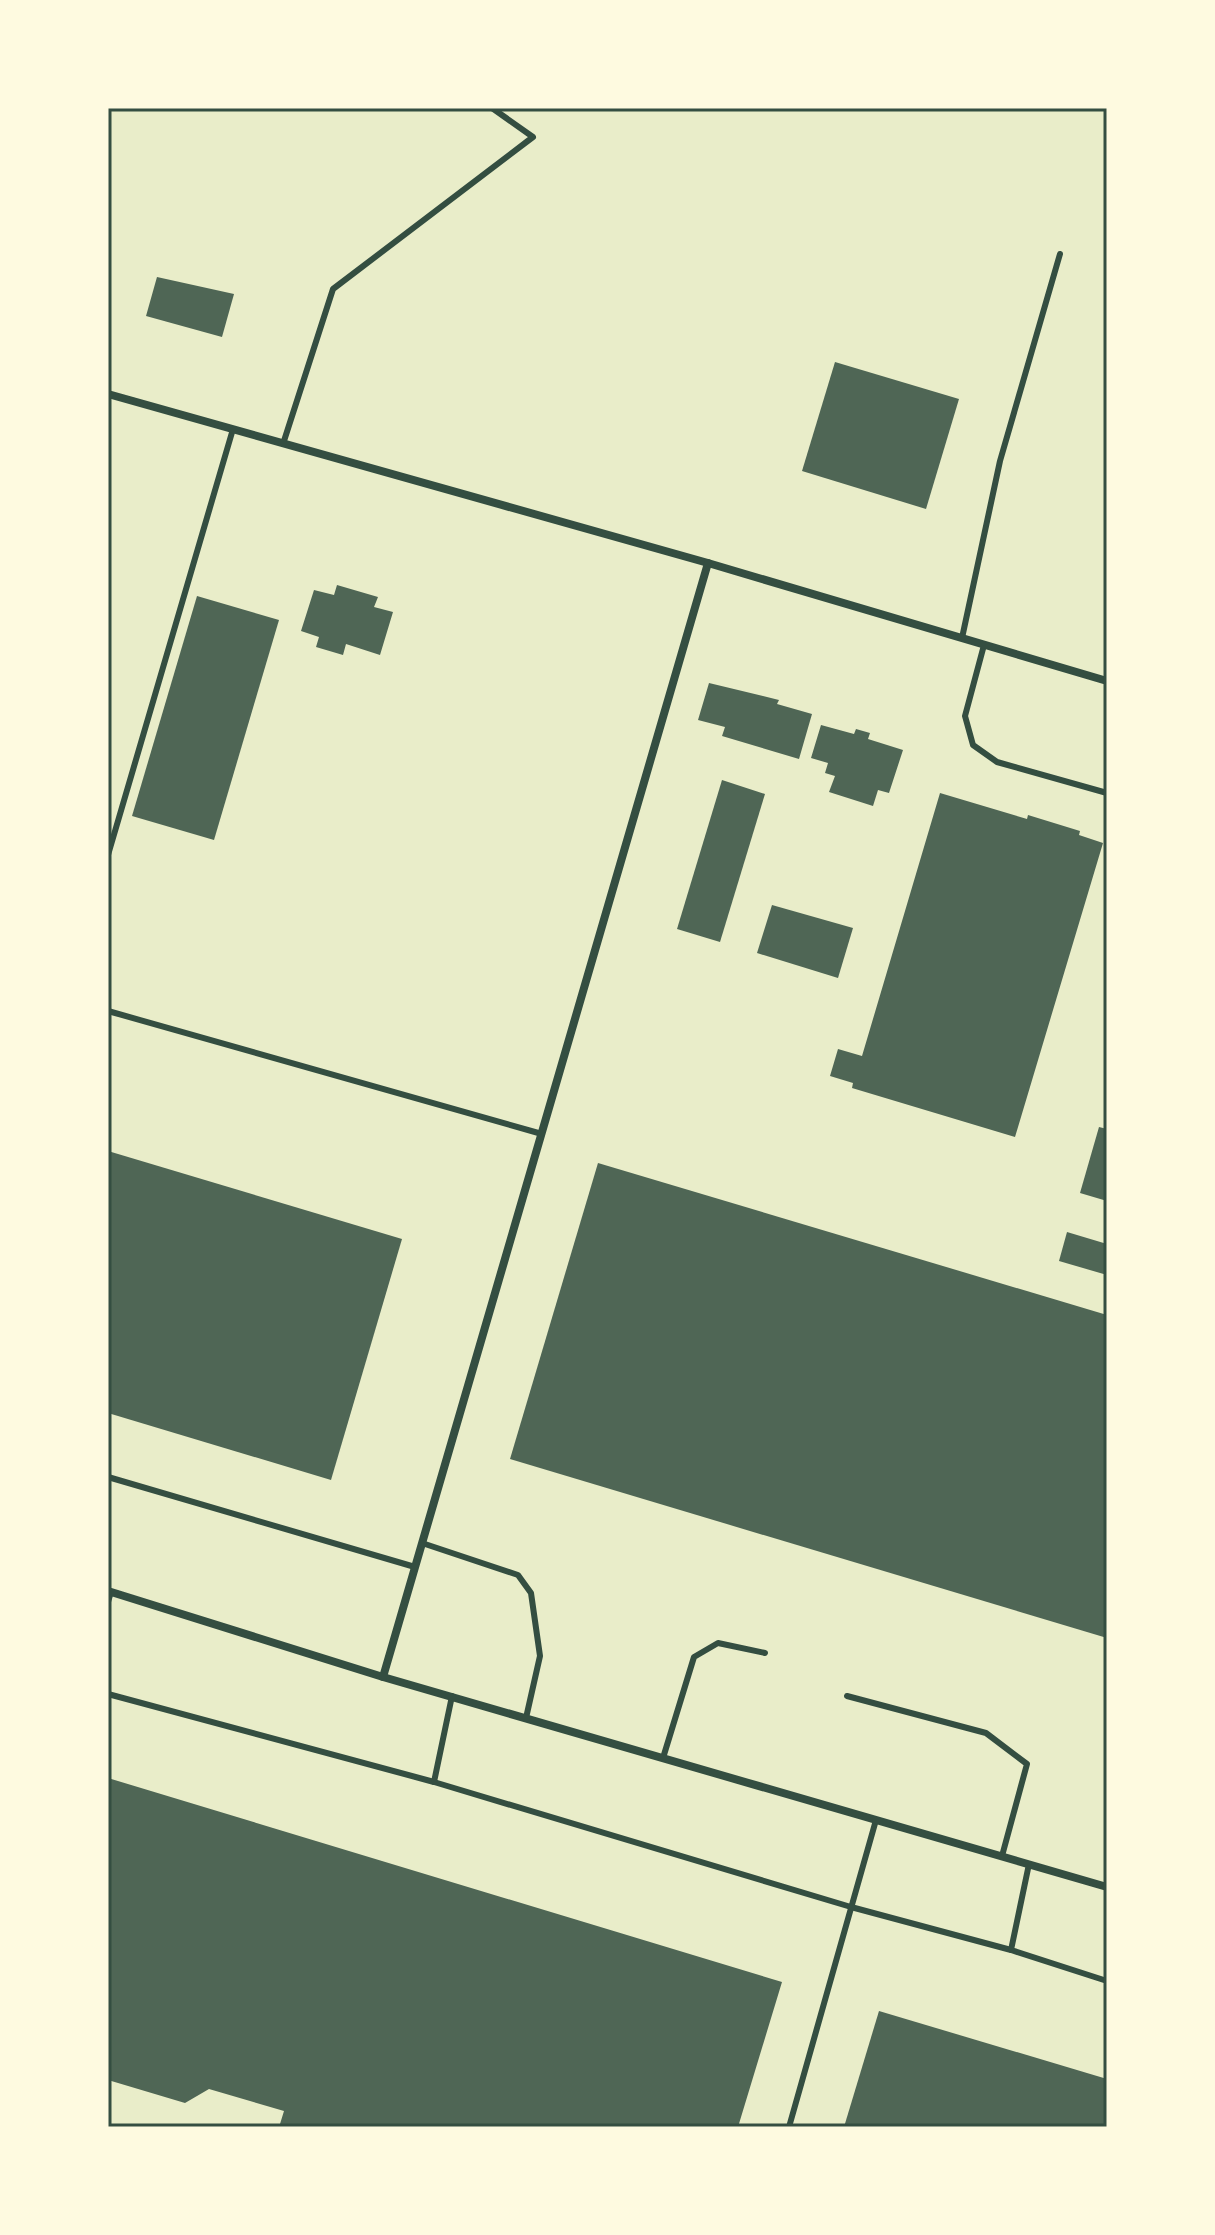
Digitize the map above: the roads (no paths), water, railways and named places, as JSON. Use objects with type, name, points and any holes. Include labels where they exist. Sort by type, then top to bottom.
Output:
[{"type":"street","points":[[108,394],[708,563],[1107,681]]},
{"type":"street","points":[[383,1677],[708,563]]},
{"type":"street","points":[[109,1592],[383,1677],[1107,1887]]},
{"type":"lane","points":[[283,444],[333,289],[533,137],[492,108]]},
{"type":"lane","points":[[962,638],[1000,461],[1060,254]]},
{"type":"lane","points":[[108,855],[233,429]]},
{"type":"lane","points":[[984,645],[965,716],[973,745],[997,762],[1107,793]]},
{"type":"lane","points":[[108,1011],[542,1134]]},
{"type":"lane","points":[[108,1477],[415,1567]]},
{"type":"lane","points":[[422,1543],[518,1575],[531,1593],[540,1656],[526,1718]]},
{"type":"lane","points":[[108,1602],[109,1592]]},
{"type":"lane","points":[[663,1758],[694,1657],[718,1643],[765,1653]]},
{"type":"lane","points":[[108,1694],[434,1782],[851,1907],[1011,1950],[1107,1981]]},
{"type":"lane","points":[[434,1782],[452,1696]]},
{"type":"lane","points":[[847,1696],[986,1733],[1027,1764],[1002,1856]]},
{"type":"lane","points":[[789,2127],[876,1820]]},
{"type":"lane","points":[[1011,1950],[1029,1864]]}]
